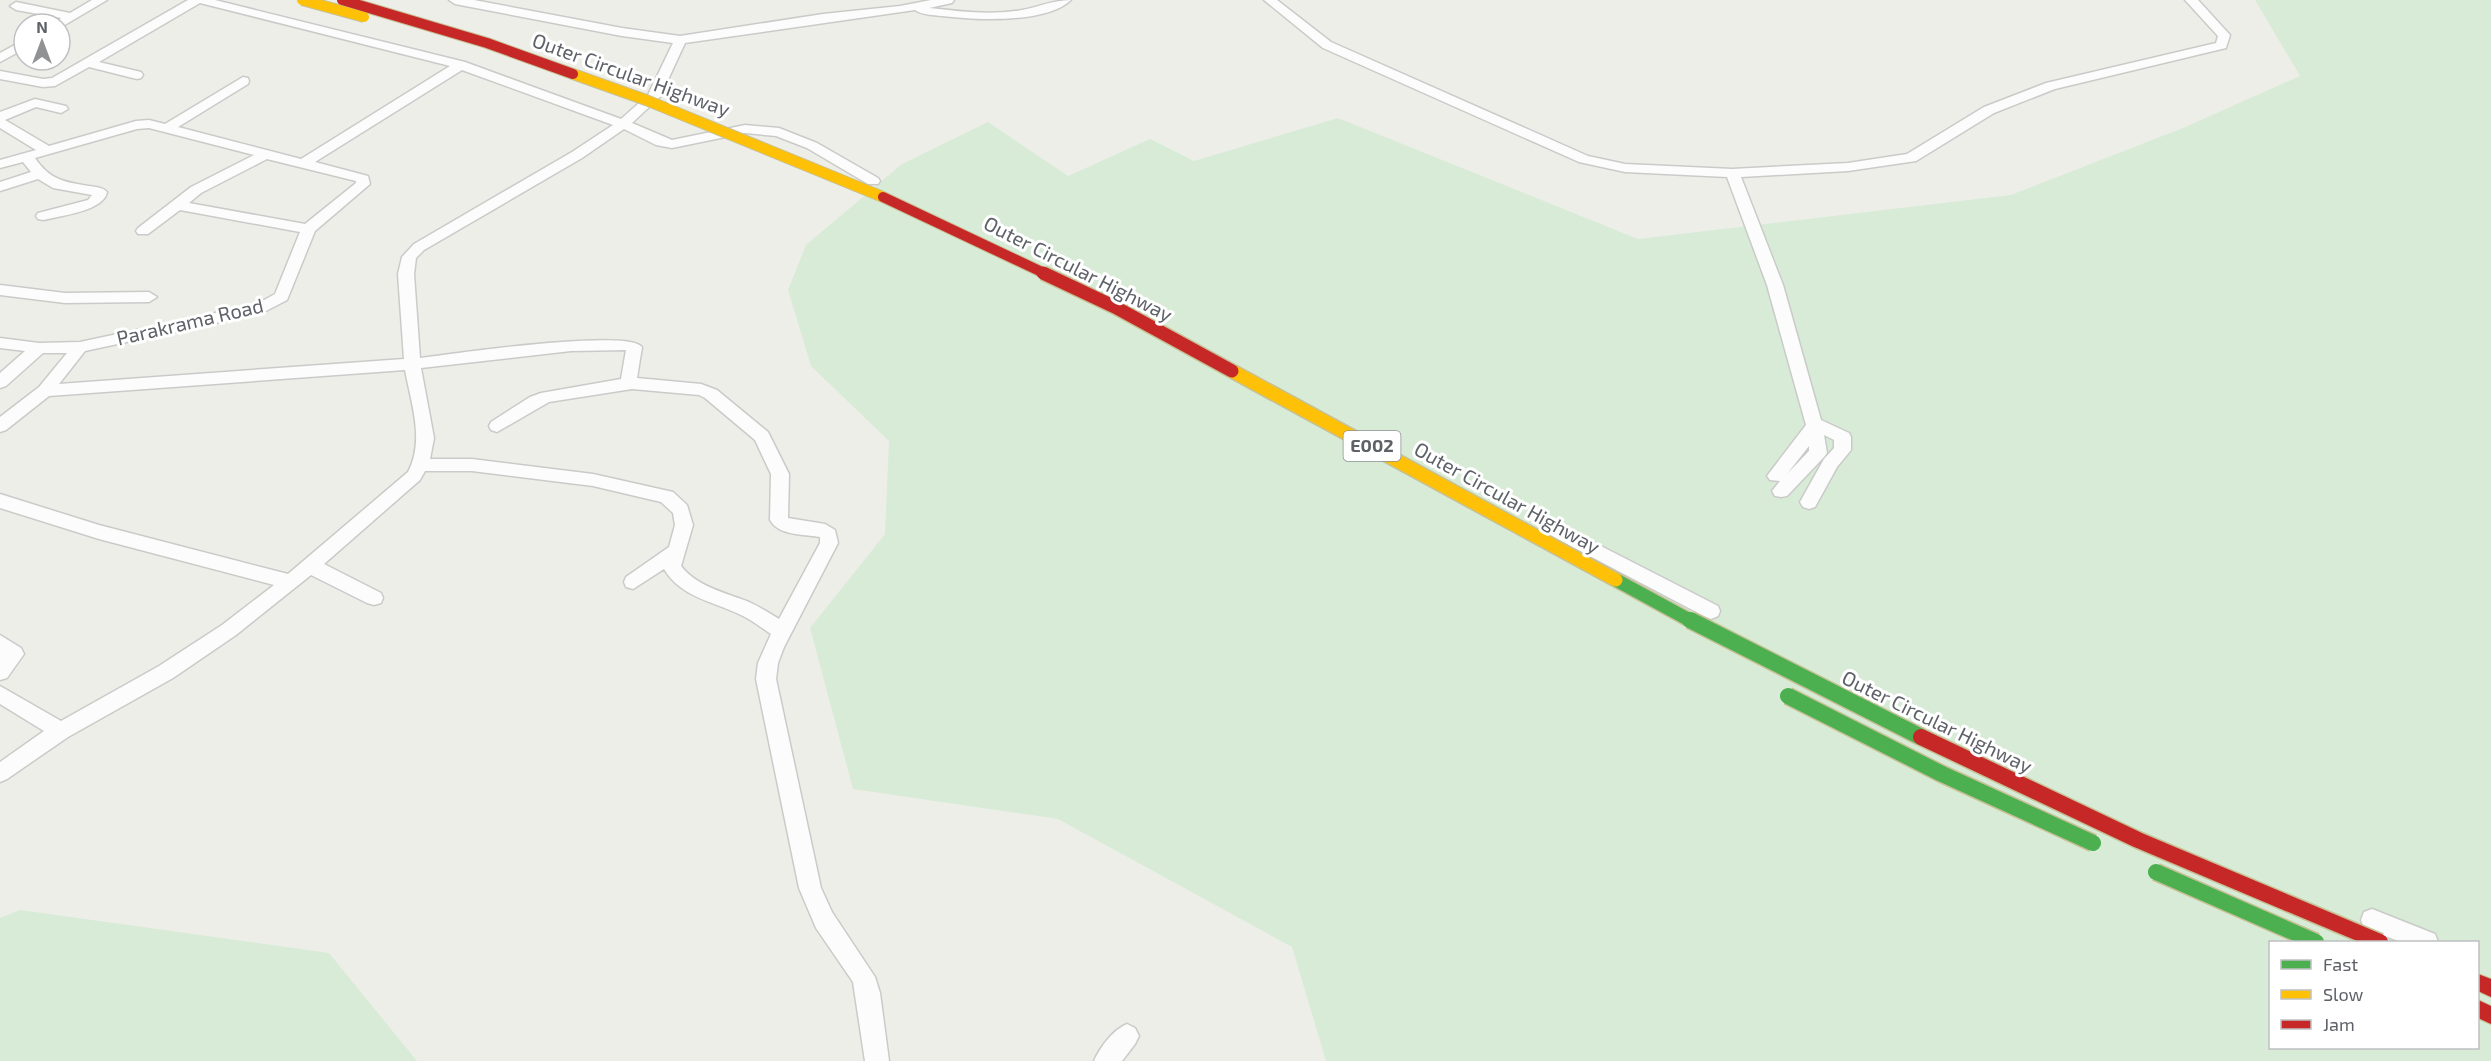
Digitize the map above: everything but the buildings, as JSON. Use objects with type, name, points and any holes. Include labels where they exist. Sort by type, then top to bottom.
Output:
[{"type":"highway","name":"Outer Circular Highway","points":[[302,0],[487,56],[632,107],[806,177],[872,207]]},
{"type":"highway","name":"Outer Circular Highway","points":[[342,0],[487,43],[635,96],[830,173],[973,238],[1115,307],[1734,644],[2138,840],[2378,941]]},
{"type":"highway","name":"Outer Circular Highway","points":[[980,258],[1023,279]]},
{"type":"highway","points":[[1776,690],[1942,774],[2110,851]]},
{"type":"highway","points":[[2142,866],[2314,941]]},
{"type":"street","points":[[72,17],[101,0]]},
{"type":"street","points":[[0,75],[49,83],[199,0],[461,65],[623,124],[661,142],[672,144],[746,129],[778,132],[799,140],[884,187],[1008,243],[1196,335],[1421,460],[1787,651],[1991,754],[2098,802]]},
{"type":"street","points":[[455,0],[622,32],[680,40],[908,8],[948,0]]},
{"type":"street","points":[[908,8],[956,15],[1019,15],[1037,12],[1065,0]]},
{"type":"street","points":[[1270,0],[1327,45],[1584,159],[1625,168],[1732,173],[1848,167],[1911,158],[1989,110],[2051,86],[2222,45],[2224,35],[2191,0]]},
{"type":"street","points":[[16,6],[47,12]]},
{"type":"street","points":[[0,773],[61,731],[166,672],[229,630],[291,582],[414,476],[420,465],[426,438],[412,364],[406,274],[412,252],[577,155],[623,124],[654,97],[680,40]]},
{"type":"street","points":[[87,63],[137,75]]},
{"type":"street","points":[[303,164],[461,65]]},
{"type":"street","points":[[168,128],[243,81]]},
{"type":"street","points":[[0,117],[35,103],[62,109]]},
{"type":"street","points":[[0,123],[46,150]]},
{"type":"street","points":[[0,164],[136,125],[148,124],[363,179],[363,184],[308,229],[178,205]]},
{"type":"street","points":[[143,231],[196,190],[264,155]]},
{"type":"street","points":[[26,156],[39,174],[58,185],[100,192],[99,198],[93,203],[44,216]]},
{"type":"street","points":[[1732,173],[1755,222],[1780,297],[1816,424],[1818,453],[1779,483]]},
{"type":"street","points":[[0,187],[39,174]]},
{"type":"street","name":"Parakrama Road","points":[[0,343],[39,348],[80,347],[262,308],[282,297],[308,229]]},
{"type":"street","points":[[0,290],[66,298],[149,297]]},
{"type":"street","points":[[45,391],[412,364],[571,346],[629,345],[634,347],[629,379],[632,383]]},
{"type":"street","points":[[0,426],[45,391],[80,347]]},
{"type":"street","points":[[0,382],[39,348]]},
{"type":"street","points":[[497,426],[536,401],[547,397],[632,383],[693,388],[711,394],[762,436],[780,474],[778,513],[784,525],[825,531],[829,535],[829,543],[768,663],[766,679],[810,888],[824,920],[863,977],[868,993],[878,1061]]},
{"type":"street","points":[[1809,502],[1830,463],[1842,450],[1843,436],[1816,424]]},
{"type":"street","points":[[420,465],[472,465],[522,470],[593,480],[667,497],[681,510],[684,525],[672,567],[675,573],[685,582],[752,612],[783,631]]},
{"type":"street","points":[[0,501],[99,532],[291,582]]},
{"type":"street","points":[[633,582],[676,551]]},
{"type":"street","points":[[309,566],[374,598]]},
{"type":"street","points":[[0,643],[14,654],[0,672]]},
{"type":"street","points":[[0,694],[61,731]]},
{"type":"street","points":[[2172,836],[2332,904]]},
{"type":"street","points":[[2354,912],[2425,941]]},
{"type":"street","points":[[1106,1061],[1127,1036]]},
{"type":"green space","points":[[2255,0],[2491,0],[2491,1061],[1326,1061],[1292,947],[1058,819],[853,789],[810,628],[885,534],[889,441],[811,366],[788,290],[806,245],[902,164],[988,122],[1068,176],[1150,139],[1194,161],[1338,118],[1638,239],[2011,195],[2183,128],[2300,76]]},
{"type":"green space","points":[[20,910],[329,953],[417,1061],[0,1061],[0,918]]},
{"type":"traffic: jam","points":[[342,0],[487,43],[573,74]]},
{"type":"traffic: jam","points":[[883,197],[1115,307],[1232,371]]},
{"type":"traffic: jam","points":[[1921,737],[2138,840],[2378,941]]},
{"type":"traffic: jam","points":[[2479,982],[2491,988]]},
{"type":"traffic: jam","points":[[2479,1009],[2491,1015]]},
{"type":"traffic: fast","points":[[1616,580],[1734,644],[1921,737]]},
{"type":"traffic: fast","points":[[1788,696],[1942,774],[2093,843]]},
{"type":"traffic: fast","points":[[2156,872],[2314,941]]},
{"type":"traffic: slow","points":[[302,0],[364,17]]},
{"type":"traffic: slow","points":[[573,74],[646,100],[883,197]]},
{"type":"traffic: slow","points":[[1232,371],[1616,580]]}]
